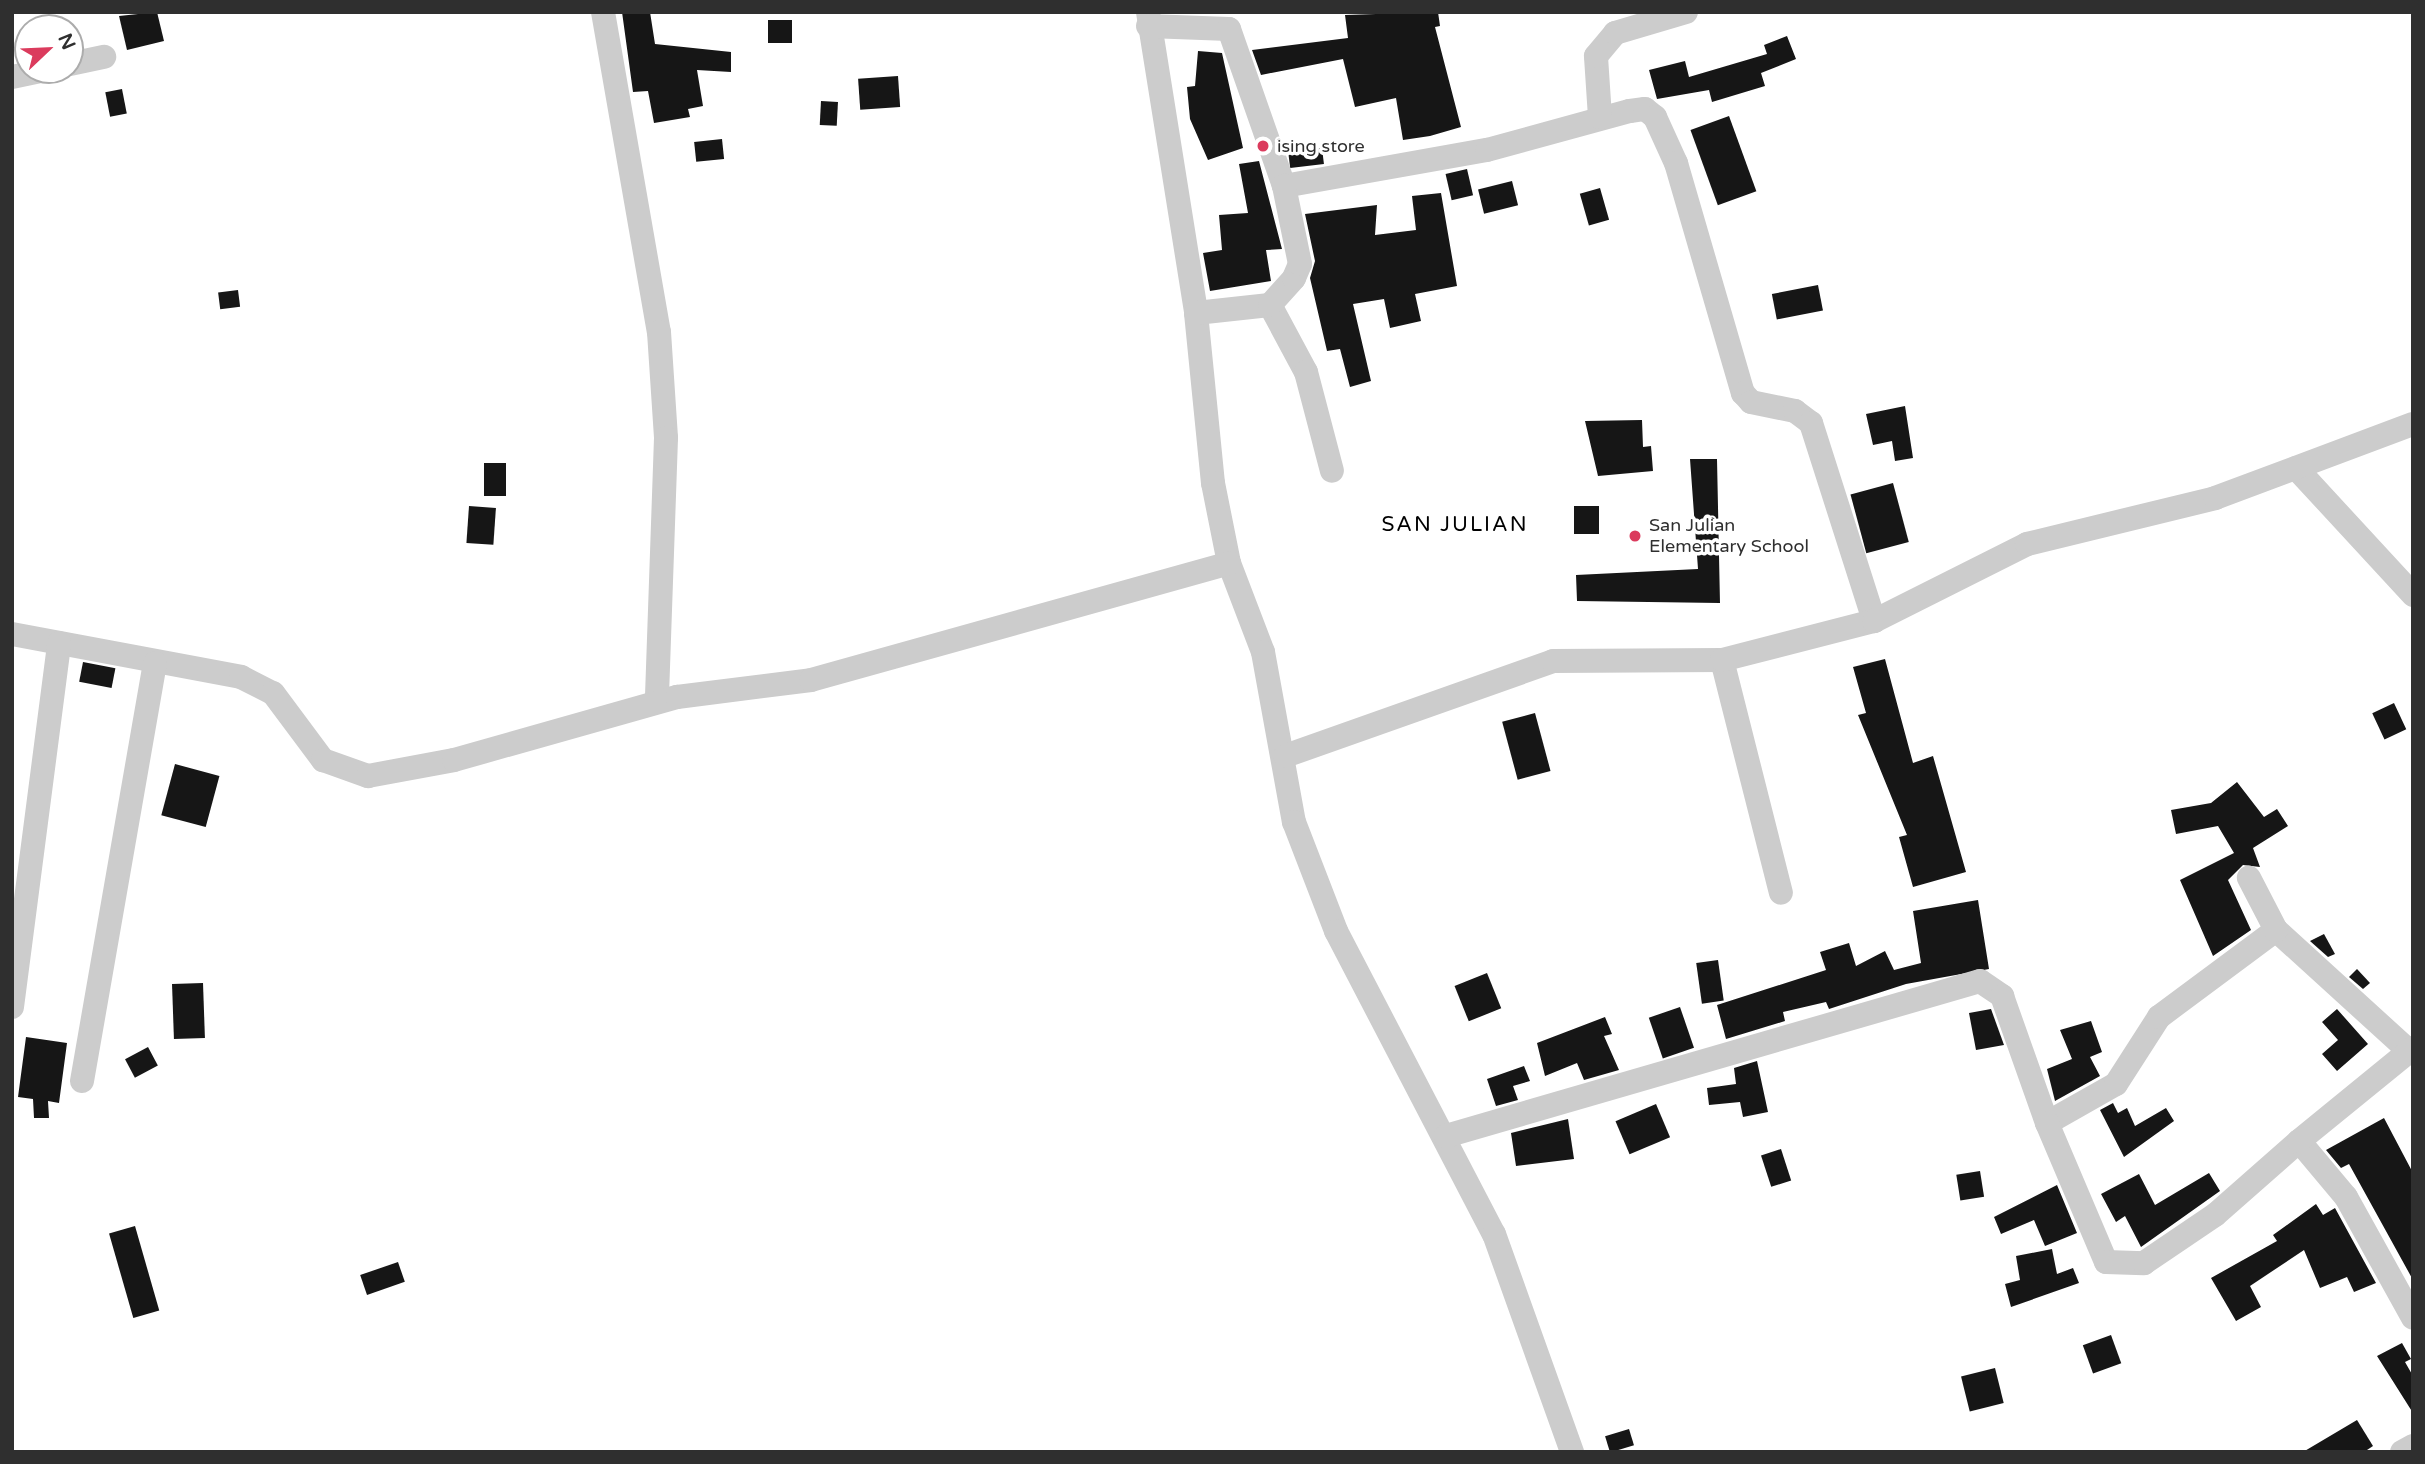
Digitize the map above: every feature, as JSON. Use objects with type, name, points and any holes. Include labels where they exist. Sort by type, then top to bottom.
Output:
[{"type":"street","points":[[603,12],[659,332],[666,463],[657,701]]},
{"type":"street","points":[[1600,117],[1597,56],[1615,33],[1686,12]]},
{"type":"street","points":[[1196,313],[1270,305],[1300,264],[1284,186],[1229,29],[1148,19],[1196,313],[1213,483],[1229,563],[1263,652],[1285,756],[1294,822],[1336,931],[1446,1136],[1494,1234],[1572,1452]]},
{"type":"street","points":[[84,61],[104,57]]},
{"type":"street","points":[[1284,186],[1476,153],[1600,117],[1645,109],[1655,117],[1680,175],[1743,393],[1751,402],[1795,411],[1811,423],[1874,621]]},
{"type":"street","points":[[1270,305],[1292,335],[1306,372],[1332,471]]},
{"type":"street","points":[[1285,756],[1553,661],[1722,660],[1874,621],[2026,544],[2216,498],[2413,424]]},
{"type":"street","points":[[2296,468],[2413,595]]},
{"type":"street","points":[[12,634],[155,663],[241,677],[273,693],[323,760],[368,776],[454,760],[657,701],[811,680],[1229,563]]},
{"type":"street","points":[[12,1007],[59,643]]},
{"type":"street","points":[[1722,660],[1781,892]]},
{"type":"street","points":[[82,1081],[155,663]]},
{"type":"street","points":[[1446,1136],[1980,981],[2002,996],[2047,1123],[2097,1250],[2121,1267],[2144,1263],[2215,1215],[2299,1141],[2411,1050],[2276,930],[2249,878]]},
{"type":"street","points":[[2047,1123],[2116,1084],[2159,1017],[2276,930]]},
{"type":"street","points":[[2299,1141],[2346,1197],[2413,1318]]},
{"type":"street","points":[[2402,1452],[2413,1446]]},
{"type":"building","points":[[157,12],[164,41],[127,50],[119,16]]},
{"type":"building","points":[[622,12],[650,12],[655,44],[731,52],[731,72],[697,70],[703,106],[688,109],[690,117],[654,123],[648,91],[633,92]]},
{"type":"building","points":[[1438,12],[1440,26],[1435,27],[1461,127],[1430,136],[1403,140],[1396,98],[1355,107],[1343,59],[1261,75],[1252,50],[1348,38],[1345,15]]},
{"type":"building","points":[[768,20],[792,20],[792,43],[768,43]]},
{"type":"building","points":[[1787,36],[1796,59],[1761,73],[1765,86],[1712,102],[1709,90],[1657,99],[1649,70],[1685,61],[1689,77],[1767,54],[1764,45]]},
{"type":"building","points":[[1198,51],[1222,53],[1243,148],[1208,160],[1190,119],[1187,87],[1195,86]]},
{"type":"building","points":[[898,76],[900,107],[860,110],[858,79]]},
{"type":"building","points":[[122,89],[127,114],[110,117],[105,92]]},
{"type":"building","points":[[821,101],[838,102],[837,126],[820,125]]},
{"type":"building","points":[[1729,116],[1756,191],[1718,205],[1690,130]]},
{"type":"building","points":[[722,139],[724,159],[696,162],[694,142]]},
{"type":"building","points":[[1322,148],[1324,164],[1290,168],[1288,152]]},
{"type":"building","points":[[1259,161],[1282,249],[1266,250],[1271,281],[1210,291],[1203,253],[1222,250],[1219,215],[1248,213],[1239,164]]},
{"type":"building","points":[[1467,169],[1473,195],[1452,200],[1446,174]]},
{"type":"building","points":[[1512,181],[1518,205],[1484,214],[1478,189]]},
{"type":"building","points":[[1600,188],[1609,220],[1589,226],[1580,194]]},
{"type":"building","points":[[1441,193],[1457,286],[1415,294],[1421,321],[1390,328],[1384,299],[1353,304],[1371,381],[1350,387],[1340,349],[1327,351],[1310,278],[1315,261],[1305,214],[1377,205],[1375,235],[1416,230],[1412,196]]},
{"type":"building","points":[[1818,285],[1823,311],[1777,319],[1772,294]]},
{"type":"building","points":[[238,290],[240,307],[220,309],[218,292]]},
{"type":"building","points":[[1905,406],[1913,458],[1895,461],[1892,441],[1873,445],[1866,414]]},
{"type":"building","points":[[1642,420],[1643,447],[1651,446],[1653,471],[1598,476],[1585,421]]},
{"type":"building","points":[[1690,459],[1717,459],[1720,603],[1577,601],[1576,575],[1698,569]]},
{"type":"building","points":[[484,463],[506,463],[506,496],[484,496]]},
{"type":"building","points":[[1893,483],[1909,542],[1866,553],[1850,494]]},
{"type":"building","points":[[469,506],[496,508],[493,545],[466,543]]},
{"type":"building","points":[[1574,506],[1599,506],[1599,534],[1574,534]]},
{"type":"building","points":[[1885,659],[1913,763],[1933,756],[1966,872],[1913,887],[1899,837],[1907,835],[1858,715],[1866,713],[1853,667]]},
{"type":"building","points":[[83,662],[115,668],[112,688],[79,682]]},
{"type":"building","points":[[2394,703],[2406,729],[2385,739],[2372,713]]},
{"type":"building","points":[[1535,713],[1551,771],[1518,780],[1502,722]]},
{"type":"building","points":[[175,764],[219,776],[206,827],[161,815]]},
{"type":"building","points":[[2237,782],[2264,817],[2277,809],[2288,826],[2253,848],[2260,867],[2243,865],[2228,880],[2251,930],[2213,956],[2180,880],[2234,853],[2218,826],[2176,834],[2171,810],[2211,803]]},
{"type":"building","points":[[1978,900],[1989,969],[1906,984],[1829,1009],[1826,1002],[1783,1012],[1785,1021],[1726,1039],[1717,1005],[1826,970],[1820,952],[1849,943],[1856,966],[1885,951],[1894,970],[1921,963],[1913,911]]},
{"type":"building","points":[[2324,934],[2335,954],[2328,957],[2310,941]]},
{"type":"building","points":[[1718,960],[1724,1001],[1702,1004],[1696,963]]},
{"type":"building","points":[[2357,969],[2370,983],[2363,989],[2349,977]]},
{"type":"building","points":[[1487,973],[1501,1008],[1469,1021],[1455,986]]},
{"type":"building","points":[[203,983],[205,1038],[174,1039],[172,984]]},
{"type":"building","points":[[1680,1007],[1694,1048],[1663,1058],[1649,1018]]},
{"type":"building","points":[[1991,1009],[2004,1045],[1976,1050],[1969,1013]]},
{"type":"building","points":[[2337,1009],[2368,1044],[2337,1071],[2322,1054],[2338,1040],[2322,1022]]},
{"type":"building","points":[[1605,1017],[1612,1034],[1604,1036],[1619,1070],[1584,1080],[1577,1063],[1545,1076],[1537,1043]]},
{"type":"building","points":[[2091,1021],[2102,1052],[2090,1057],[2100,1076],[2055,1101],[2047,1069],[2072,1059],[2060,1030]]},
{"type":"building","points":[[26,1037],[67,1043],[59,1103],[48,1101],[49,1118],[34,1118],[33,1099],[18,1097]]},
{"type":"building","points":[[148,1047],[158,1066],[135,1078],[125,1059]]},
{"type":"building","points":[[1757,1061],[1768,1112],[1743,1117],[1740,1102],[1709,1105],[1707,1088],[1736,1084],[1734,1068]]},
{"type":"building","points":[[1524,1066],[1530,1081],[1513,1086],[1518,1100],[1496,1106],[1487,1079]]},
{"type":"building","points":[[2113,1103],[2118,1113],[2127,1108],[2135,1126],[2166,1108],[2174,1121],[2124,1157],[2100,1110]]},
{"type":"building","points":[[1656,1104],[1670,1137],[1630,1154],[1615,1121]]},
{"type":"building","points":[[2384,1118],[2413,1173],[2413,1280],[2349,1164],[2341,1168],[2326,1150]]},
{"type":"building","points":[[1568,1119],[1574,1159],[1516,1166],[1511,1133]]},
{"type":"building","points":[[1781,1149],[1791,1180],[1771,1187],[1761,1155]]},
{"type":"building","points":[[1980,1171],[1984,1197],[1960,1200],[1956,1175]]},
{"type":"building","points":[[2209,1173],[2220,1191],[2141,1247],[2125,1216],[2116,1222],[2101,1194],[2139,1174],[2155,1205]]},
{"type":"building","points":[[2057,1185],[2077,1233],[2045,1246],[2034,1220],[2001,1234],[1994,1217]]},
{"type":"building","points":[[2316,1204],[2323,1215],[2335,1208],[2376,1283],[2354,1292],[2347,1277],[2320,1288],[2304,1250],[2250,1286],[2261,1307],[2236,1321],[2211,1278],[2277,1241],[2273,1235]]},
{"type":"building","points":[[135,1226],[159,1311],[133,1318],[109,1233]]},
{"type":"building","points":[[2052,1249],[2057,1274],[2073,1268],[2079,1283],[2011,1307],[2005,1284],[2020,1280],[2016,1256]]},
{"type":"building","points":[[398,1262],[405,1282],[367,1295],[360,1275]]},
{"type":"building","points":[[2111,1335],[2121,1363],[2093,1373],[2083,1345]]},
{"type":"building","points":[[2402,1343],[2411,1359],[2405,1362],[2413,1376],[2413,1413],[2377,1356]]},
{"type":"building","points":[[1995,1368],[2004,1403],[1970,1411],[1961,1376]]},
{"type":"building","points":[[2357,1420],[2373,1446],[2364,1452],[2303,1452]]},
{"type":"building","points":[[1629,1429],[1634,1445],[1610,1452],[1605,1436]]},
{"type":"place","name":"ising store","points":[[1263,146]]},
{"type":"place","name":"San Julian Elementary School","points":[[1635,536]]},
{"type":"district","name":"SAN JULIAN","points":[[1455,525]]}]
